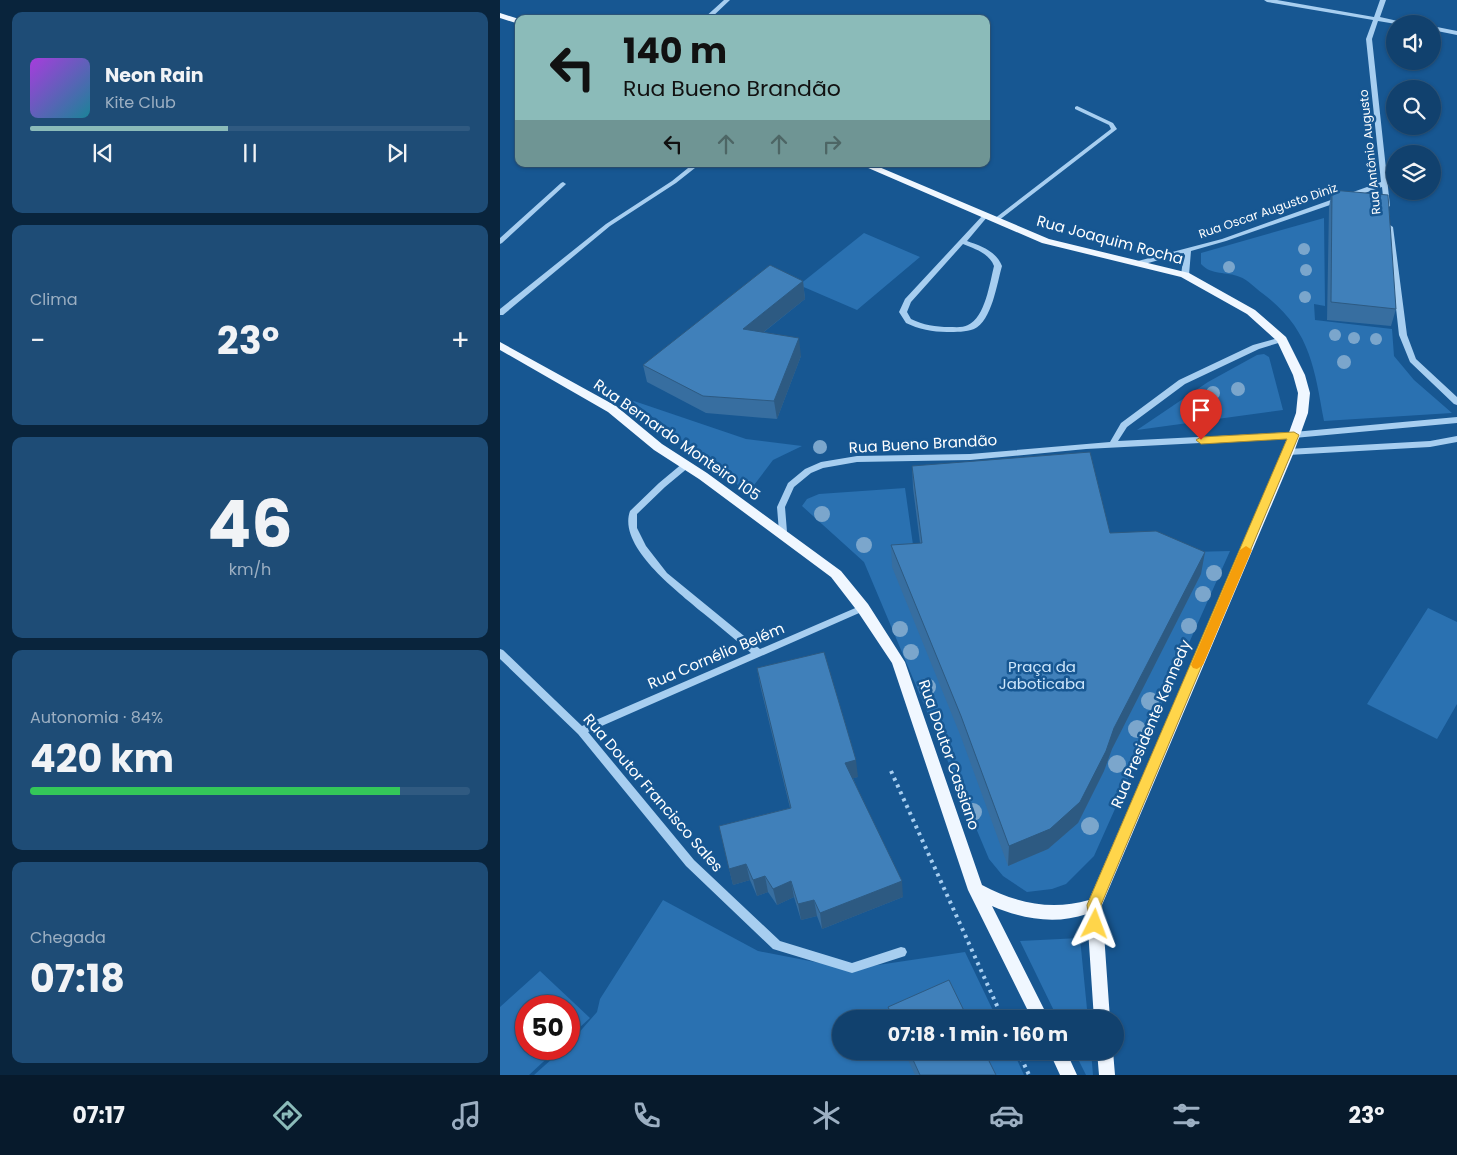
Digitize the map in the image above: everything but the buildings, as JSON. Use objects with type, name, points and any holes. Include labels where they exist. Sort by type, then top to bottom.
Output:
[{"type":"main road","points":[[500,15],[515,21]]},
{"type":"main road","name":"Rua Joaquim Rocha","points":[[871,167],[1046,241],[1185,275],[1251,312],[1282,339],[1299,375],[1304,393],[1302,412],[1288,452]]},
{"type":"main road","name":"Rua Bernardo Monteiro 105","points":[[500,345],[612,410],[658,447],[783,532]]},
{"type":"main road","name":"Rua Presidente Kennedy","points":[[1101,1010],[1094,905],[1288,452]]},
{"type":"main road","name":"Rua Doutor Cassiano","points":[[783,532],[836,574],[863,608],[898,662],[976,890],[1036,1010]]},
{"type":"main road","points":[[976,890],[998,902],[1020,910],[1071,912],[1094,905]]},
{"type":"main road","points":[[1062,1060],[1069,1075]]},
{"type":"main road","points":[[1106,1060],[1107,1075]]},
{"type":"street","points":[[710,15],[726,0]]},
{"type":"street","points":[[1267,0],[1386,20]]},
{"type":"street","name":"Rua Antônio Augusto","points":[[1383,0],[1369,39],[1388,212]]},
{"type":"street","points":[[1441,30],[1457,33]]},
{"type":"street","points":[[996,220],[1114,129],[1111,124],[1077,108]]},
{"type":"street","points":[[500,312],[608,225],[674,182],[693,167]]},
{"type":"street","name":"Rua Oscar Augusto Diniz","points":[[1141,263],[1224,240],[1385,183]]},
{"type":"street","points":[[500,242],[562,184]]},
{"type":"street","points":[[961,241],[990,254],[997,261],[998,266],[983,315],[971,329],[961,331],[913,324],[905,319],[903,312],[908,301],[961,241],[986,216]]},
{"type":"street","name":"Rua Antônio Augusto","points":[[1389,221],[1403,335],[1414,360],[1457,402]]},
{"type":"street","name":"Rua Oscar Augusto Diniz","points":[[1185,275],[1188,250]]},
{"type":"street","points":[[1112,445],[1124,425],[1182,382],[1256,347],[1282,339]]},
{"type":"street","name":"Rua Bueno Brandão","points":[[783,532],[781,507],[791,485],[821,465],[857,459],[970,457],[1112,445],[1294,435],[1457,420]]},
{"type":"street","points":[[1288,452],[1430,444],[1457,439]]},
{"type":"street","points":[[686,465],[662,485],[633,514],[633,528],[642,548],[664,575],[759,654]]},
{"type":"street","name":"Rua Cornélio Belém","points":[[581,731],[863,608]]},
{"type":"street","name":"Rua Doutor Francisco Sales","points":[[500,653],[581,731],[690,863],[777,945],[852,968],[901,952]]},
{"type":"path","points":[[891,771],[999,1010]]},
{"type":"path","points":[[1022,1060],[1029,1075]]},
{"type":"green space","points":[[1324,218],[1325,306],[1314,304],[1315,320],[1392,329],[1394,356],[1414,380],[1452,413],[1324,421],[1313,366],[1300,335],[1291,320],[1246,280],[1235,275],[1214,272],[1201,264],[1201,253]]},
{"type":"green space","points":[[864,233],[920,257],[857,310],[799,285]]},
{"type":"green space","points":[[1264,354],[1269,357],[1283,410],[1137,430],[1208,382],[1257,355]]},
{"type":"green space","points":[[631,400],[746,439],[802,446],[773,460],[748,493]]},
{"type":"green space","name":"Praça da Jaboticaba","points":[[905,488],[915,559],[1230,551],[1094,856],[1066,884],[1052,889],[1027,892],[1003,876],[989,859],[864,562],[802,506],[807,499],[819,494]]},
{"type":"green space","points":[[1428,608],[1457,622],[1457,704],[1437,739],[1367,704]]},
{"type":"green space","points":[[663,900],[758,951],[851,969],[965,952],[993,1010],[832,1010],[832,1060],[1017,1060],[1024,1075],[534,1075],[551,1060],[580,1060],[580,1031],[597,1012],[600,999]]},
{"type":"green space","points":[[1080,938],[1087,1010],[1054,1010],[1020,941]]},
{"type":"green space","points":[[540,971],[566,995],[515,995],[515,1060],[545,1060],[529,1075],[500,1075],[500,1007]]},
{"type":"green space","points":[[580,1009],[590,1018],[580,1027]]},
{"type":"green space","points":[[1078,1060],[1092,1060],[1093,1075],[1086,1075]]},
{"type":"slow traffic","points":[[1197,665],[1246,550]]},
{"type":"route","points":[[1095,924],[1094,905],[1294,435],[1201,440]]}]
